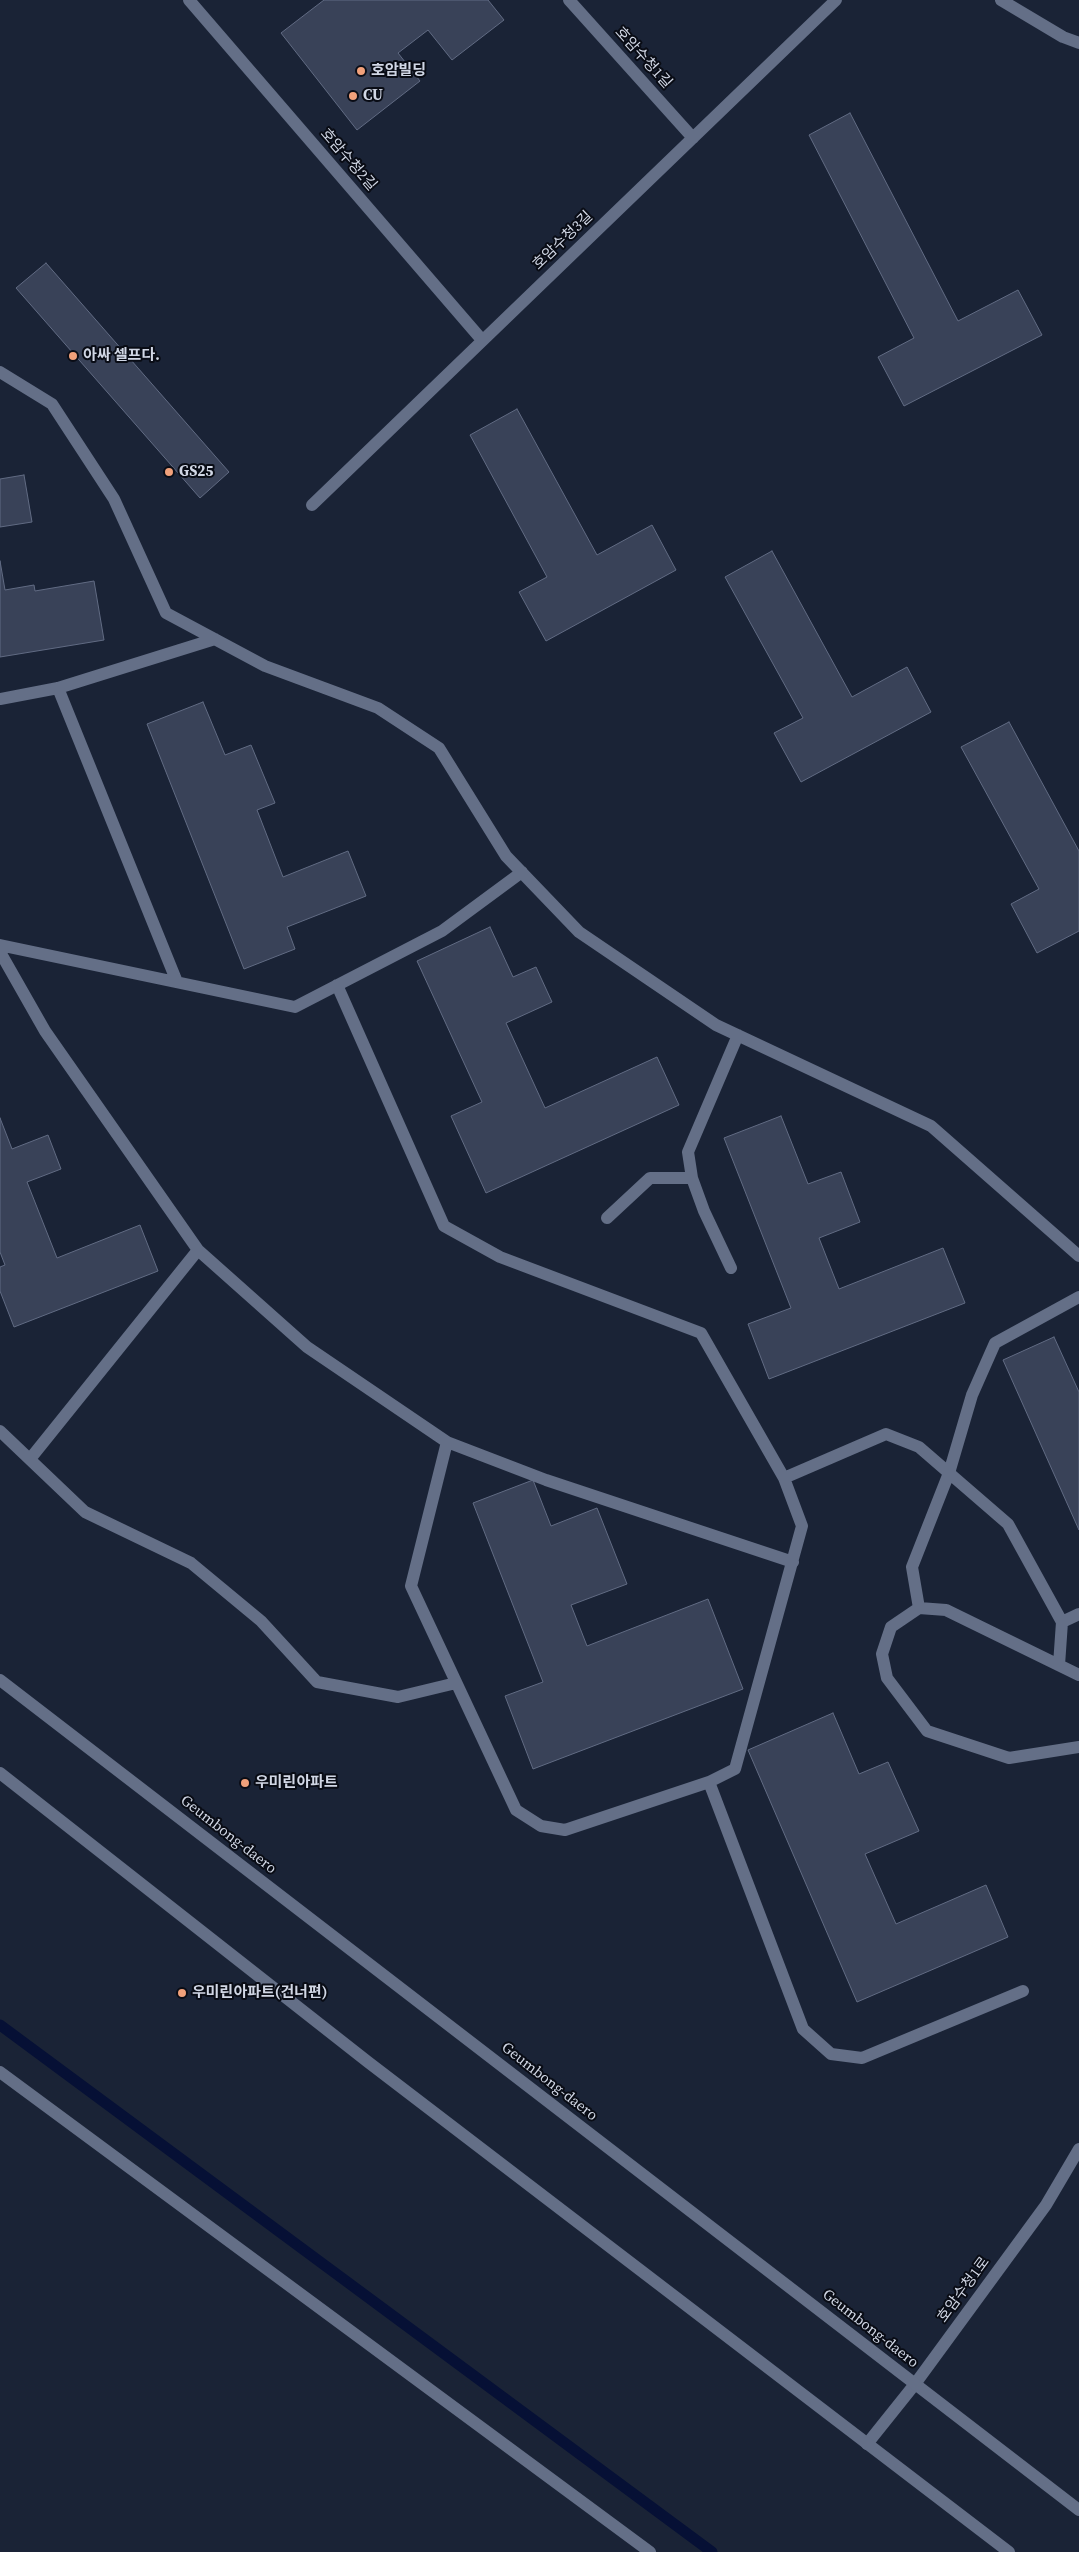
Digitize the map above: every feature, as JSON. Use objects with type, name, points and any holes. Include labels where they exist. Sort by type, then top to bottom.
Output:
[{"type":"street","name":"호암수청2길","points":[[189,0],[482,340]]},
{"type":"street","name":"호암수청1길","points":[[569,0],[693,138]]},
{"type":"street","name":"호암수청3길","points":[[312,505],[836,0]]},
{"type":"street","points":[[1001,0],[1063,36],[1079,43]]},
{"type":"street","points":[[0,372],[52,404],[114,500],[166,613],[265,666],[378,708],[439,748],[506,856],[578,932],[716,1025],[931,1126],[1079,1256]]},
{"type":"street","points":[[0,699],[58,688],[216,639]]},
{"type":"street","points":[[58,688],[177,982]]},
{"type":"street","points":[[0,945],[295,1007],[442,931],[522,872]]},
{"type":"street","points":[[0,952],[45,1031],[198,1250],[307,1348],[447,1442],[546,1480],[793,1562]]},
{"type":"street","points":[[337,985],[444,1226],[500,1256],[701,1333],[784,1478],[802,1526],[735,1768],[709,1782],[565,1830],[541,1826],[516,1810],[411,1586],[447,1442]]},
{"type":"street","points":[[731,1268],[704,1211],[692,1178],[688,1152],[738,1035]]},
{"type":"street","points":[[607,1218],[650,1178],[692,1178]]},
{"type":"street","points":[[30,1459],[198,1250]]},
{"type":"street","points":[[919,1608],[912,1567],[949,1473],[972,1395],[996,1343],[1079,1297]]},
{"type":"street","points":[[0,1431],[85,1512],[191,1564],[261,1621],[317,1682],[398,1697],[456,1682]]},
{"type":"street","points":[[784,1478],[886,1434],[919,1447],[1008,1524],[1062,1622],[1059,1665]]},
{"type":"street","points":[[1079,1675],[946,1610],[919,1608],[891,1627],[882,1654],[887,1678],[926,1732],[1009,1758],[1079,1747]]},
{"type":"street","points":[[1062,1622],[1079,1614]]},
{"type":"street","name":"Geumbong-daero","points":[[0,1680],[1079,2510]]},
{"type":"street","points":[[0,1773],[368,2062],[1009,2552]]},
{"type":"street","points":[[709,1782],[803,2030],[831,2054],[862,2058],[1023,1991]]},
{"type":"street","points":[[0,2072],[650,2552]]},
{"type":"street","name":"호암수청1로","points":[[867,2444],[915,2384],[1046,2205],[1079,2148]]},
{"type":"building","name":"호암빌딩","points":[[324,0],[488,0],[504,20],[452,60],[428,30],[398,53],[420,81],[357,130],[281,33]]},
{"type":"building","points":[[850,113],[958,321],[1018,290],[1042,335],[904,406],[878,357],[914,338],[809,135]]},
{"type":"building","points":[[46,263],[229,472],[200,498],[16,288]]},
{"type":"building","points":[[517,409],[597,555],[652,525],[676,570],[546,641],[519,592],[547,577],[470,435]]},
{"type":"building","points":[[24,475],[32,522],[0,527],[0,479]]},
{"type":"building","points":[[772,551],[852,697],[907,667],[931,712],[801,782],[774,733],[803,718],[725,577]]},
{"type":"building","points":[[0,561],[5,590],[34,585],[35,591],[94,581],[104,640],[0,657]]},
{"type":"building","points":[[203,702],[225,755],[251,745],[275,803],[257,810],[283,877],[348,851],[366,896],[287,927],[295,949],[244,969],[147,724]]},
{"type":"building","points":[[1009,722],[1079,851],[1079,931],[1037,953],[1011,904],[1039,889],[961,747]]},
{"type":"building","points":[[490,927],[513,977],[536,967],[552,1002],[506,1023],[545,1108],[657,1057],[679,1105],[486,1193],[451,1116],[482,1102],[417,961]]},
{"type":"building","points":[[781,1116],[808,1184],[841,1172],[860,1222],[819,1238],[839,1289],[943,1248],[965,1303],[769,1379],[748,1324],[791,1308],[724,1138]]},
{"type":"building","points":[[0,1118],[12,1149],[48,1135],[61,1169],[27,1182],[57,1258],[140,1225],[158,1271],[14,1327],[0,1291],[0,1267],[5,1265],[0,1252]]},
{"type":"building","points":[[1054,1337],[1079,1392],[1079,1530],[1003,1360]]},
{"type":"building","points":[[533,1480],[551,1526],[597,1508],[627,1584],[571,1605],[587,1646],[708,1599],[743,1689],[533,1769],[505,1696],[543,1682],[473,1503]]},
{"type":"building","points":[[833,1713],[859,1774],[888,1762],[919,1831],[865,1854],[896,1924],[986,1885],[1008,1937],[857,2002],[748,1750]]},
{"type":"waterway","points":[[0,2025],[712,2552]]},
{"type":"place","name":"호암빌딩","points":[[361,71]]},
{"type":"place","name":"CU","points":[[353,96]]},
{"type":"place","name":"아싸 셀프다.","points":[[73,356]]},
{"type":"place","name":"GS25","points":[[169,472]]},
{"type":"place","name":"우미린아파트","points":[[245,1783]]},
{"type":"place","name":"우미린아파트(건너편)","points":[[182,1993]]}]
